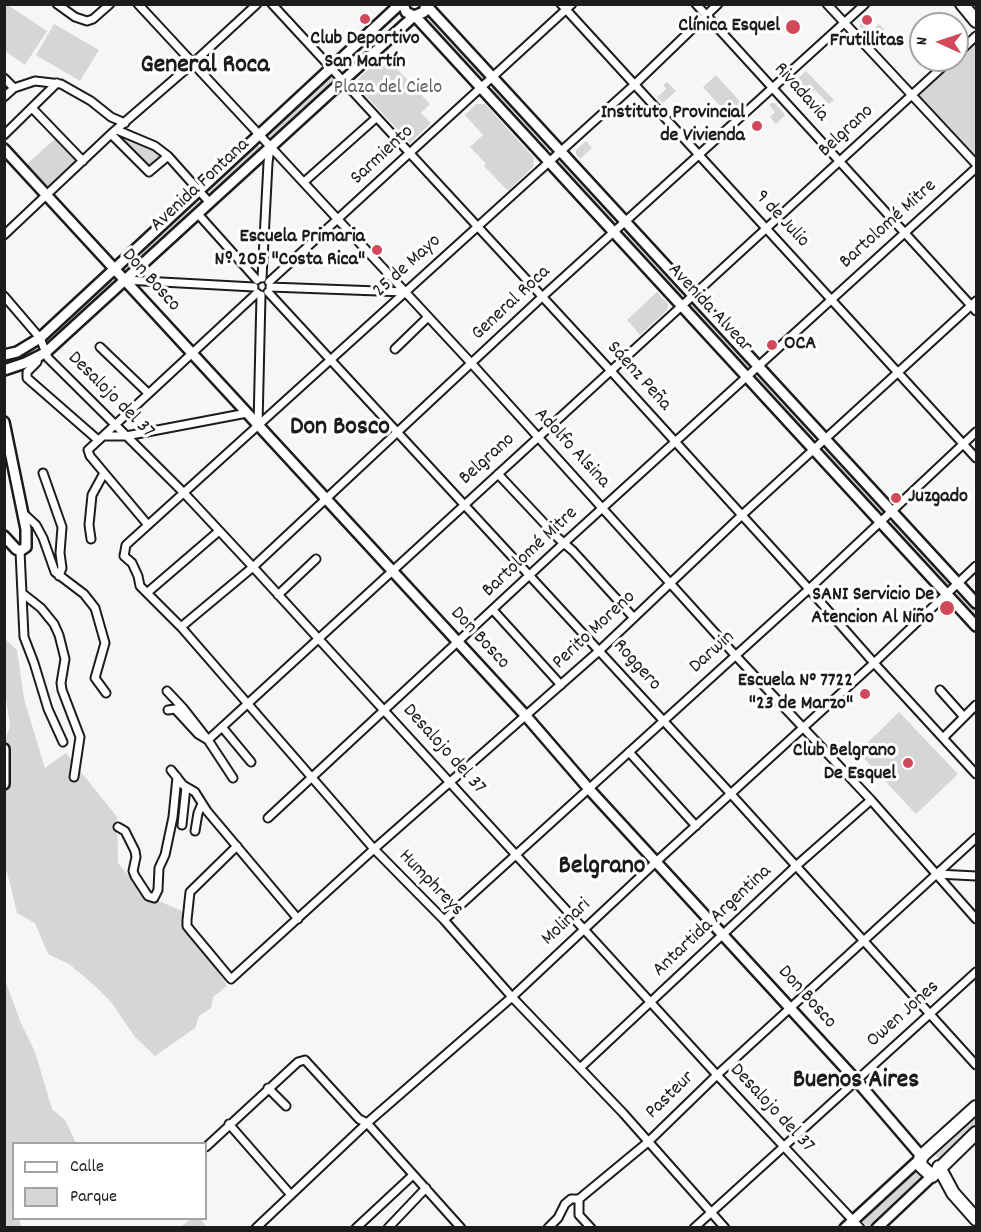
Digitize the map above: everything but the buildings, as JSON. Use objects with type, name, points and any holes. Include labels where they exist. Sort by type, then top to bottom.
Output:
[{"type":"highway","points":[[962,4],[976,21]]},
{"type":"highway","points":[[922,1157],[976,1107]]},
{"type":"highway","points":[[935,1171],[976,1133]]},
{"type":"highway","points":[[922,1157],[931,1155],[935,1171],[976,1219]]},
{"type":"street","points":[[57,4],[81,20],[93,19],[110,4]]},
{"type":"street","name":"Adolfo Alsina","points":[[138,4],[472,364],[735,655],[871,800],[976,919]]},
{"type":"street","points":[[4,235],[114,132],[257,4]]},
{"type":"street","name":"Sáenz Peña","points":[[272,4],[611,371],[976,774]]},
{"type":"street","name":"Avenida Fontana","points":[[4,355],[17,352],[40,338],[330,67],[401,4]]},
{"type":"street","name":"Avenida Alvear","points":[[401,4],[406,12],[414,16],[549,161],[976,626]]},
{"type":"street","name":"Sarmiento","points":[[104,473],[88,450],[262,287],[482,89],[563,7],[572,4]]},
{"type":"street","name":"Rivadavia","points":[[696,4],[904,233],[975,306]]},
{"type":"street","name":"25 de Mayo","points":[[122,558],[126,545],[634,85],[718,4]]},
{"type":"street","points":[[827,4],[976,164]]},
{"type":"street","name":"General Roca","points":[[181,627],[254,567],[542,297],[865,4]]},
{"type":"street","name":"Avenida Fontana","points":[[4,370],[42,355],[414,16],[424,12],[426,5]]},
{"type":"street","name":"Avenida Alvear","points":[[426,5],[976,603]]},
{"type":"street","name":"9 de Julio","points":[[563,7],[976,458]]},
{"type":"street","name":"Belgrano","points":[[208,740],[937,72]]},
{"type":"street","points":[[4,78],[14,88]]},
{"type":"street","points":[[4,98],[14,88],[35,81],[57,83],[72,88],[111,117],[125,123]]},
{"type":"street","points":[[4,135],[57,83]]},
{"type":"street","points":[[32,108],[83,161]]},
{"type":"street","points":[[304,182],[376,118]]},
{"type":"street","points":[[114,132],[148,142],[168,156],[210,203]]},
{"type":"street","points":[[114,132],[149,172],[168,156]]},
{"type":"street","points":[[258,425],[262,287],[270,147]]},
{"type":"street","name":"Don Bosco","points":[[4,149],[526,716],[856,1080],[922,1157]]},
{"type":"street","name":"Bartolomé Mitre","points":[[268,818],[458,644],[564,543],[976,168]]},
{"type":"street","name":"Roggero","points":[[198,214],[262,287],[731,794],[976,1065]]},
{"type":"street","points":[[124,280],[405,292]]},
{"type":"street","name":"Desalojo del 37","points":[[4,296],[40,338],[42,355],[48,358],[184,493],[254,567],[784,1146],[853,1225]]},
{"type":"street","name":"Perito Moreno","points":[[237,846],[190,892],[187,926],[231,979],[374,849],[599,651],[742,515],[975,306]]},
{"type":"street","points":[[395,349],[428,317]]},
{"type":"street","points":[[100,346],[148,393]]},
{"type":"street","points":[[42,355],[27,372],[27,378],[101,438],[126,436],[247,413]]},
{"type":"street","points":[[4,422],[26,529],[26,547],[20,551]]},
{"type":"street","name":"Darwin","points":[[444,921],[809,589],[976,432]]},
{"type":"street","points":[[43,473],[62,527],[60,553],[62,568],[58,576]]},
{"type":"street","points":[[91,539],[89,525],[92,495],[104,473],[148,525]]},
{"type":"street","points":[[498,474],[634,618]]},
{"type":"street","points":[[22,512],[36,525],[43,538],[52,567],[58,576],[84,594],[94,608],[105,643],[95,678],[106,693]]},
{"type":"street","points":[[148,592],[219,531]]},
{"type":"street","points":[[4,536],[11,546],[20,551]]},
{"type":"street","points":[[20,551],[24,637],[48,710],[63,742]]},
{"type":"street","name":"Humphreys","points":[[122,558],[132,563],[140,585],[181,627],[374,849],[444,921],[725,1227]]},
{"type":"street","points":[[278,595],[316,559]]},
{"type":"street","name":"Molinari","points":[[256,1227],[367,1123],[512,997],[976,566]]},
{"type":"street","points":[[22,593],[41,608],[54,624],[59,635],[65,659],[62,690],[80,737],[74,777]]},
{"type":"street","points":[[494,610],[561,685]]},
{"type":"street","points":[[940,690],[964,717]]},
{"type":"street","points":[[167,691],[208,740],[232,778]]},
{"type":"street","points":[[943,738],[976,705]]},
{"type":"street","points":[[168,710],[175,709],[198,734],[208,740]]},
{"type":"street","points":[[222,728],[251,762]]},
{"type":"street","points":[[4,749],[4,784]]},
{"type":"street","points":[[629,752],[696,825]]},
{"type":"street","points":[[171,770],[186,787],[195,792],[202,804],[298,919]]},
{"type":"street","points":[[118,827],[125,831],[135,851],[133,871],[135,876],[152,898],[157,896],[159,868],[165,855],[173,817],[177,777]]},
{"type":"street","points":[[182,825],[186,787]]},
{"type":"street","name":"Antartida Argentina","points":[[580,1068],[725,935],[796,866],[871,800]]},
{"type":"street","points":[[195,831],[202,804]]},
{"type":"street","name":"Pasteur","points":[[548,1227],[558,1218],[565,1204],[571,1199],[579,1199],[648,1142],[717,1075],[976,838]]},
{"type":"street","points":[[937,874],[976,876]]},
{"type":"street","name":"Owen Jones","points":[[693,1227],[976,972]]},
{"type":"street","points":[[207,1146],[268,1088],[298,1062],[305,1060],[359,1119],[367,1123],[461,1227]]},
{"type":"street","points":[[268,1088],[286,1106]]},
{"type":"street","points":[[229,1124],[291,1194]]},
{"type":"street","points":[[853,1225],[922,1157]]},
{"type":"street","points":[[877,1227],[935,1171]]},
{"type":"street","points":[[356,1227],[413,1175]]},
{"type":"street","points":[[388,1227],[426,1188]]},
{"type":"street","points":[[579,1199],[579,1215],[591,1227]]},
{"type":"green space","points":[[4,5],[8,5],[47,31],[25,65],[5,51]]},
{"type":"green space","points":[[429,12],[487,75],[480,81],[422,19]]},
{"type":"green space","points":[[868,13],[871,15],[863,24],[871,32],[879,24],[885,30],[874,41],[860,27],[860,20]]},
{"type":"green space","points":[[54,24],[99,50],[80,81],[36,55]]},
{"type":"green space","points":[[976,42],[976,160],[916,99],[944,72],[969,72],[969,49]]},
{"type":"green space","name":"Plaza del Cielo","points":[[384,55],[430,104],[421,113],[431,123],[410,143],[354,83]]},
{"type":"green space","points":[[806,71],[834,100],[829,104],[815,90],[808,96],[794,82]]},
{"type":"green space","points":[[331,73],[337,80],[271,141],[265,134]]},
{"type":"green space","points":[[716,75],[744,106],[731,118],[703,87]]},
{"type":"green space","points":[[667,82],[676,91],[663,103],[657,97],[666,89],[663,85]]},
{"type":"green space","points":[[495,84],[553,147],[546,153],[489,91]]},
{"type":"green space","points":[[775,103],[785,115],[776,124],[770,117],[775,112],[769,105]]},
{"type":"green space","points":[[476,104],[485,104],[534,158],[533,167],[508,191],[484,166],[486,164],[470,147],[483,135],[465,115]]},
{"type":"green space","points":[[120,135],[146,144],[163,155],[149,168],[126,145]]},
{"type":"green space","points":[[57,137],[77,159],[48,186],[27,164]]},
{"type":"green space","points":[[586,141],[592,148],[580,159],[576,150]]},
{"type":"green space","points":[[256,143],[263,150],[212,197],[206,190]]},
{"type":"green space","points":[[561,156],[619,219],[612,225],[554,162]]},
{"type":"green space","points":[[198,197],[204,204],[128,273],[122,266]]},
{"type":"green space","points":[[628,229],[686,291],[679,298],[621,235]]},
{"type":"green space","points":[[109,279],[114,283],[58,335],[54,331]]},
{"type":"green space","points":[[657,292],[668,304],[667,310],[640,335],[627,320]]},
{"type":"green space","points":[[695,301],[752,364],[745,370],[688,307]]},
{"type":"green space","points":[[38,343],[41,348],[18,361],[5,365],[5,357],[27,353]]},
{"type":"green space","points":[[760,373],[818,435],[811,442],[753,379]]},
{"type":"green space","points":[[828,447],[886,509],[879,516],[821,453]]},
{"type":"green space","points":[[895,518],[953,581],[946,587],[888,525]]},
{"type":"green space","points":[[960,591],[976,608],[976,622],[953,597]]},
{"type":"green space","points":[[5,639],[17,650],[24,699],[45,768],[66,753],[117,817],[118,863],[128,875],[159,901],[182,911],[227,986],[213,997],[211,1008],[199,1016],[195,1028],[155,1056],[135,1037],[111,1002],[94,985],[69,964],[48,954],[35,923],[17,913],[7,872],[5,873],[4,744],[10,726],[4,684]]},
{"type":"green space","name":"Club Belgrano De Esquel","points":[[899,712],[958,774],[916,814],[858,752]]},
{"type":"green space","points":[[4,977],[20,1021],[35,1052],[52,1109],[65,1120],[76,1142],[12,1142],[12,1220],[19,1220],[21,1227],[5,1227]]},
{"type":"green space","points":[[976,1112],[976,1130],[940,1161],[934,1154],[935,1150]]},
{"type":"green space","points":[[916,1167],[926,1178],[872,1227],[868,1227],[860,1219]]},
{"type":"green space","points":[[202,1220],[206,1227],[181,1227],[188,1221]]},
{"type":"place","name":"Club Deportivo San Martín","points":[[365,19]]},
{"type":"place","name":"Frutillitas","points":[[867,20]]},
{"type":"place","name":"Clínica Esquel","points":[[793,27]]},
{"type":"place","name":"Instituto Provincial de Vivienda","points":[[757,126]]},
{"type":"place","name":"Escuela Primaria Nº 205 \"Costa Rica\"","points":[[377,250]]},
{"type":"place","name":"OCA","points":[[772,345]]},
{"type":"place","name":"Juzgado","points":[[896,498]]},
{"type":"place","name":"SANI Servicio De Atencion Al Niño","points":[[947,608]]},
{"type":"place","name":"Escuela N° 7722 \"23 de Marzo\"","points":[[865,694]]},
{"type":"place","name":"Club Belgrano De Esquel","points":[[908,763]]},
{"type":"district","name":"General Roca","points":[[205,67]]},
{"type":"district","name":"Don Bosco","points":[[340,429]]},
{"type":"district","name":"Belgrano","points":[[602,868]]},
{"type":"district","name":"Buenos Aires","points":[[856,1082]]}]
